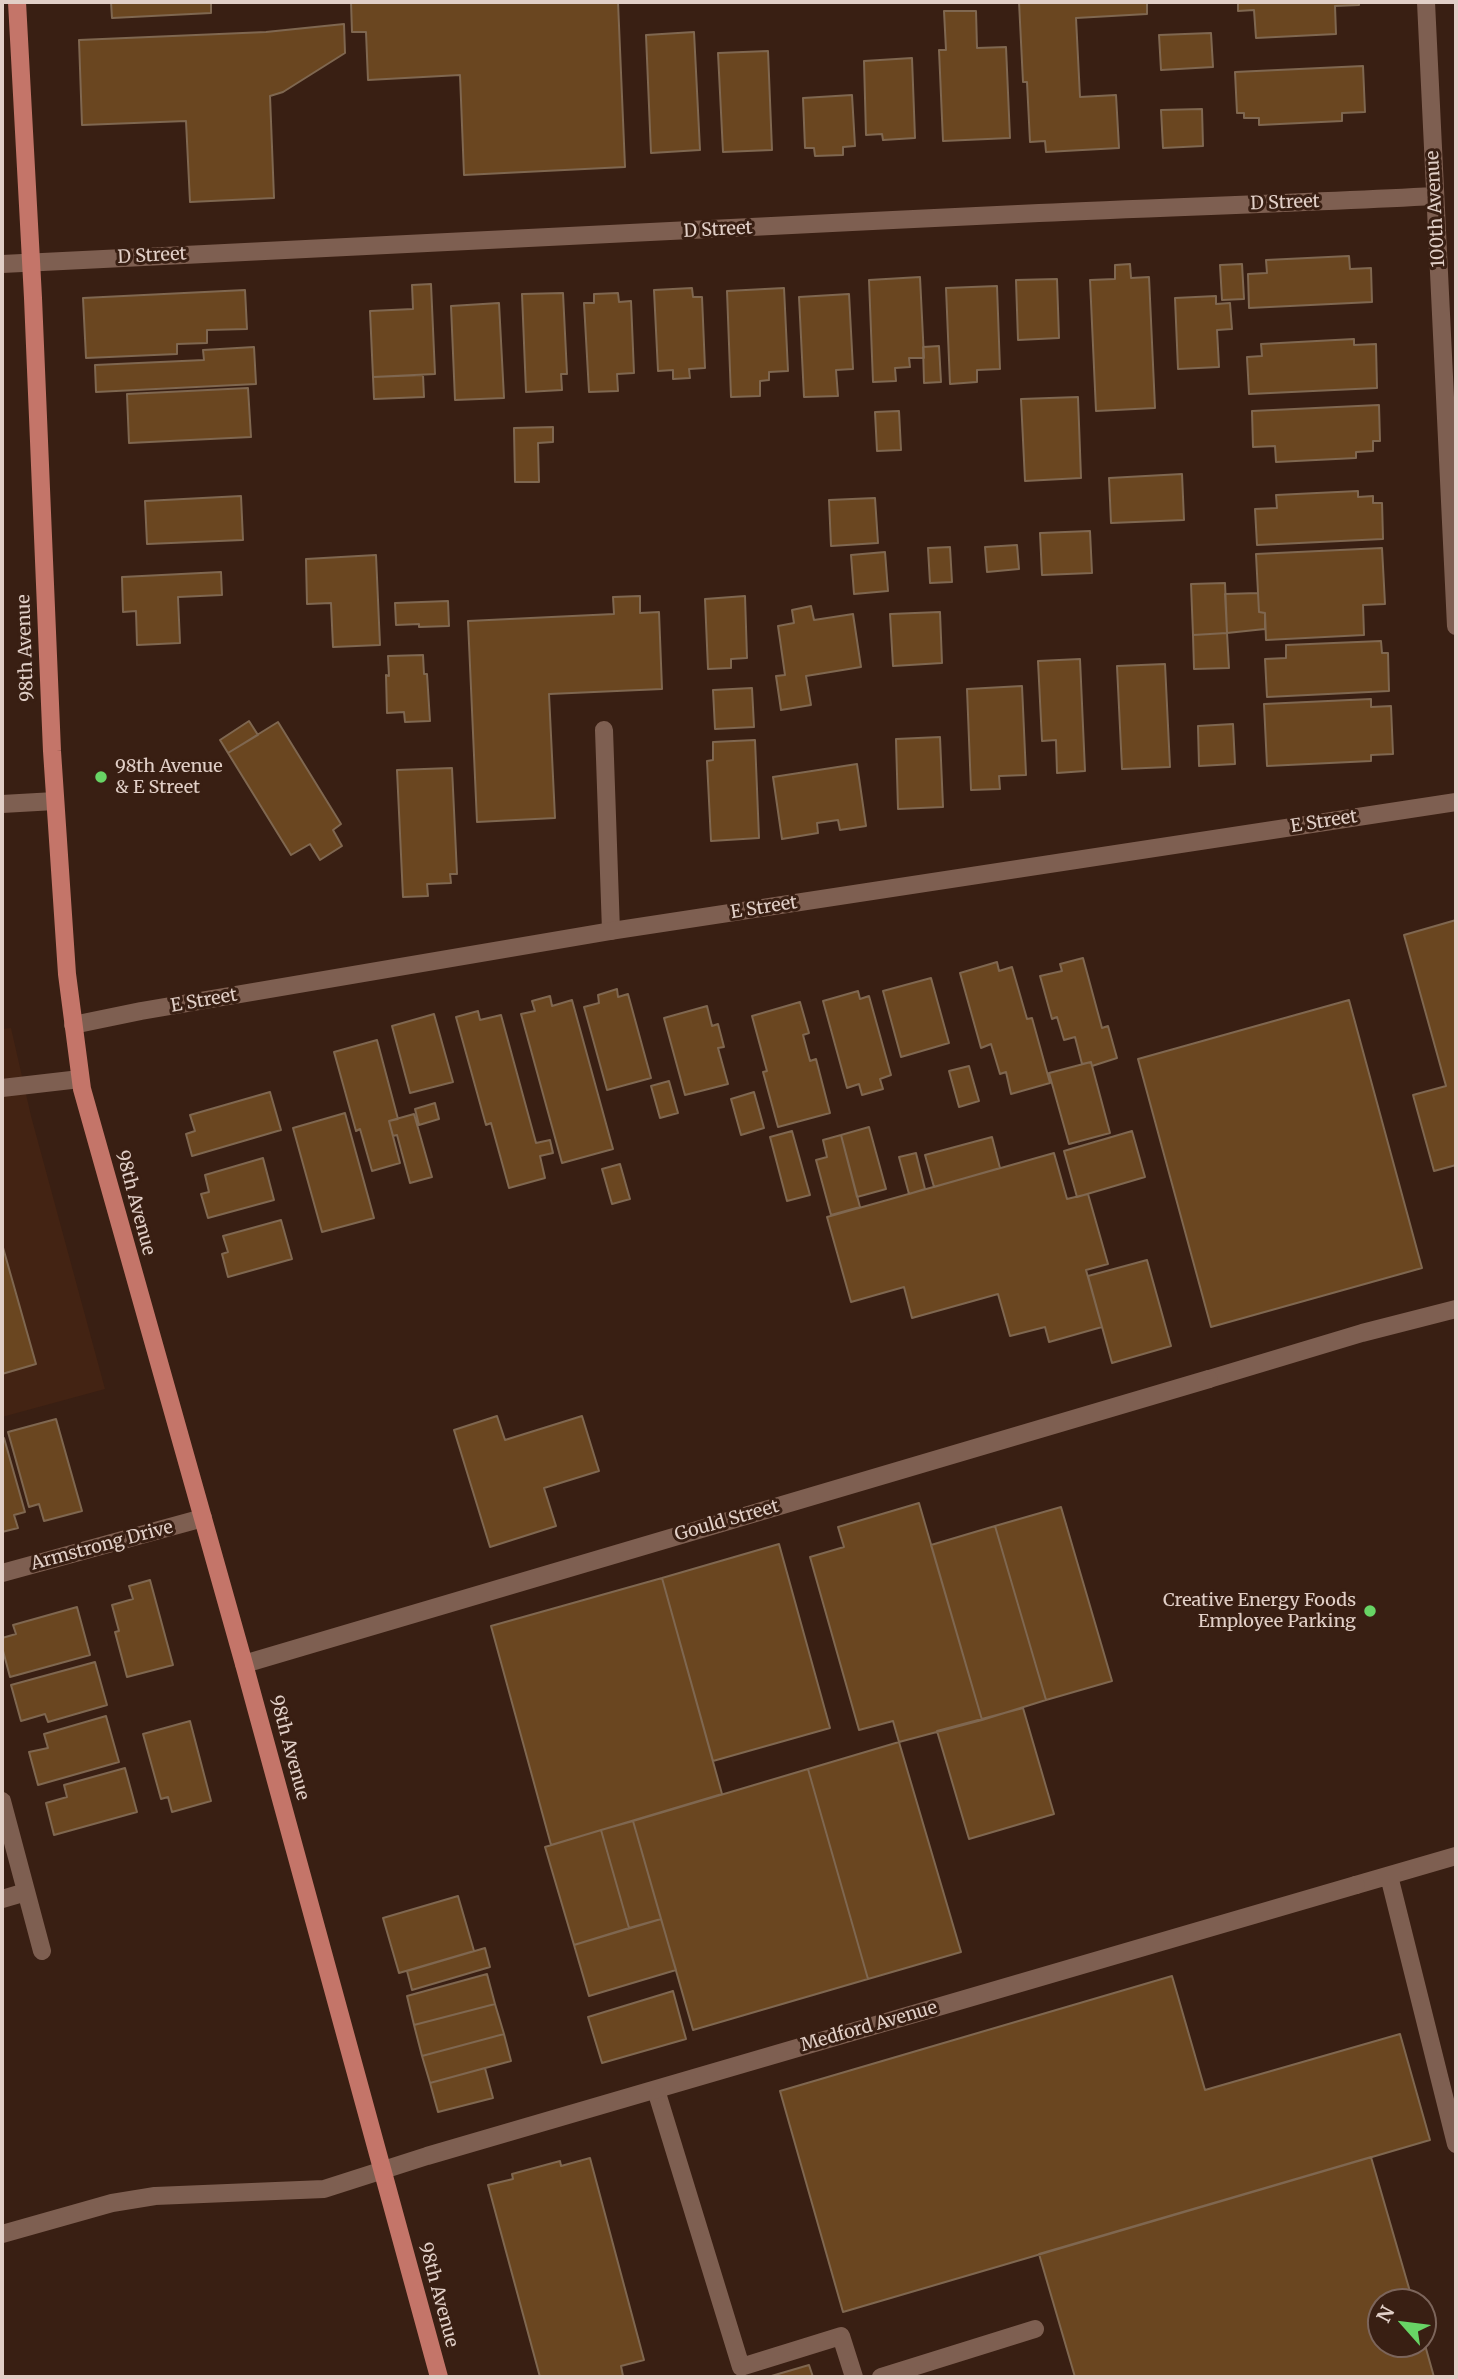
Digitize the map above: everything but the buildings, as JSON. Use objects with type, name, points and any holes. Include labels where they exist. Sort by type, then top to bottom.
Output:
[{"type":"main road","name":"98th Avenue","points":[[17,2],[55,801],[67,974],[80,1079],[244,1664],[439,2377]]},
{"type":"street","name":"100th Avenue","points":[[1426,2],[1456,626]]},
{"type":"street","name":"D Street","points":[[2,264],[385,244],[535,240],[1052,212],[1435,196]]},
{"type":"street","points":[[604,730],[611,931]]},
{"type":"street","points":[[2,804],[55,801]]},
{"type":"street","name":"E Street","points":[[73,1025],[611,931],[1456,802]]},
{"type":"street","points":[[2,1088],[80,1079]]},
{"type":"street","name":"Gould Street","points":[[244,1664],[1362,1333],[1456,1309]]},
{"type":"street","name":"Armstrong Drive","points":[[2,1573],[203,1518]]},
{"type":"street","points":[[2,1801],[42,1951]]},
{"type":"street","name":"Medford Avenue","points":[[2,2234],[112,2203],[155,2196],[324,2189],[1456,1856]]},
{"type":"street","points":[[1389,1876],[1456,2144]]},
{"type":"street","points":[[2,1899],[26,1892]]},
{"type":"street","points":[[656,2090],[741,2367],[841,2336],[854,2377]]},
{"type":"street","points":[[881,2377],[1035,2329]]},
{"type":"shaded area","points":[[11,1028],[31,1116],[105,1389],[2,1417],[2,1029]]},
{"type":"place","name":"98th Avenue & E Street","points":[[101,777]]},
{"type":"place","name":"Creative Energy Foods Employee Parking","points":[[1370,1611]]}]
